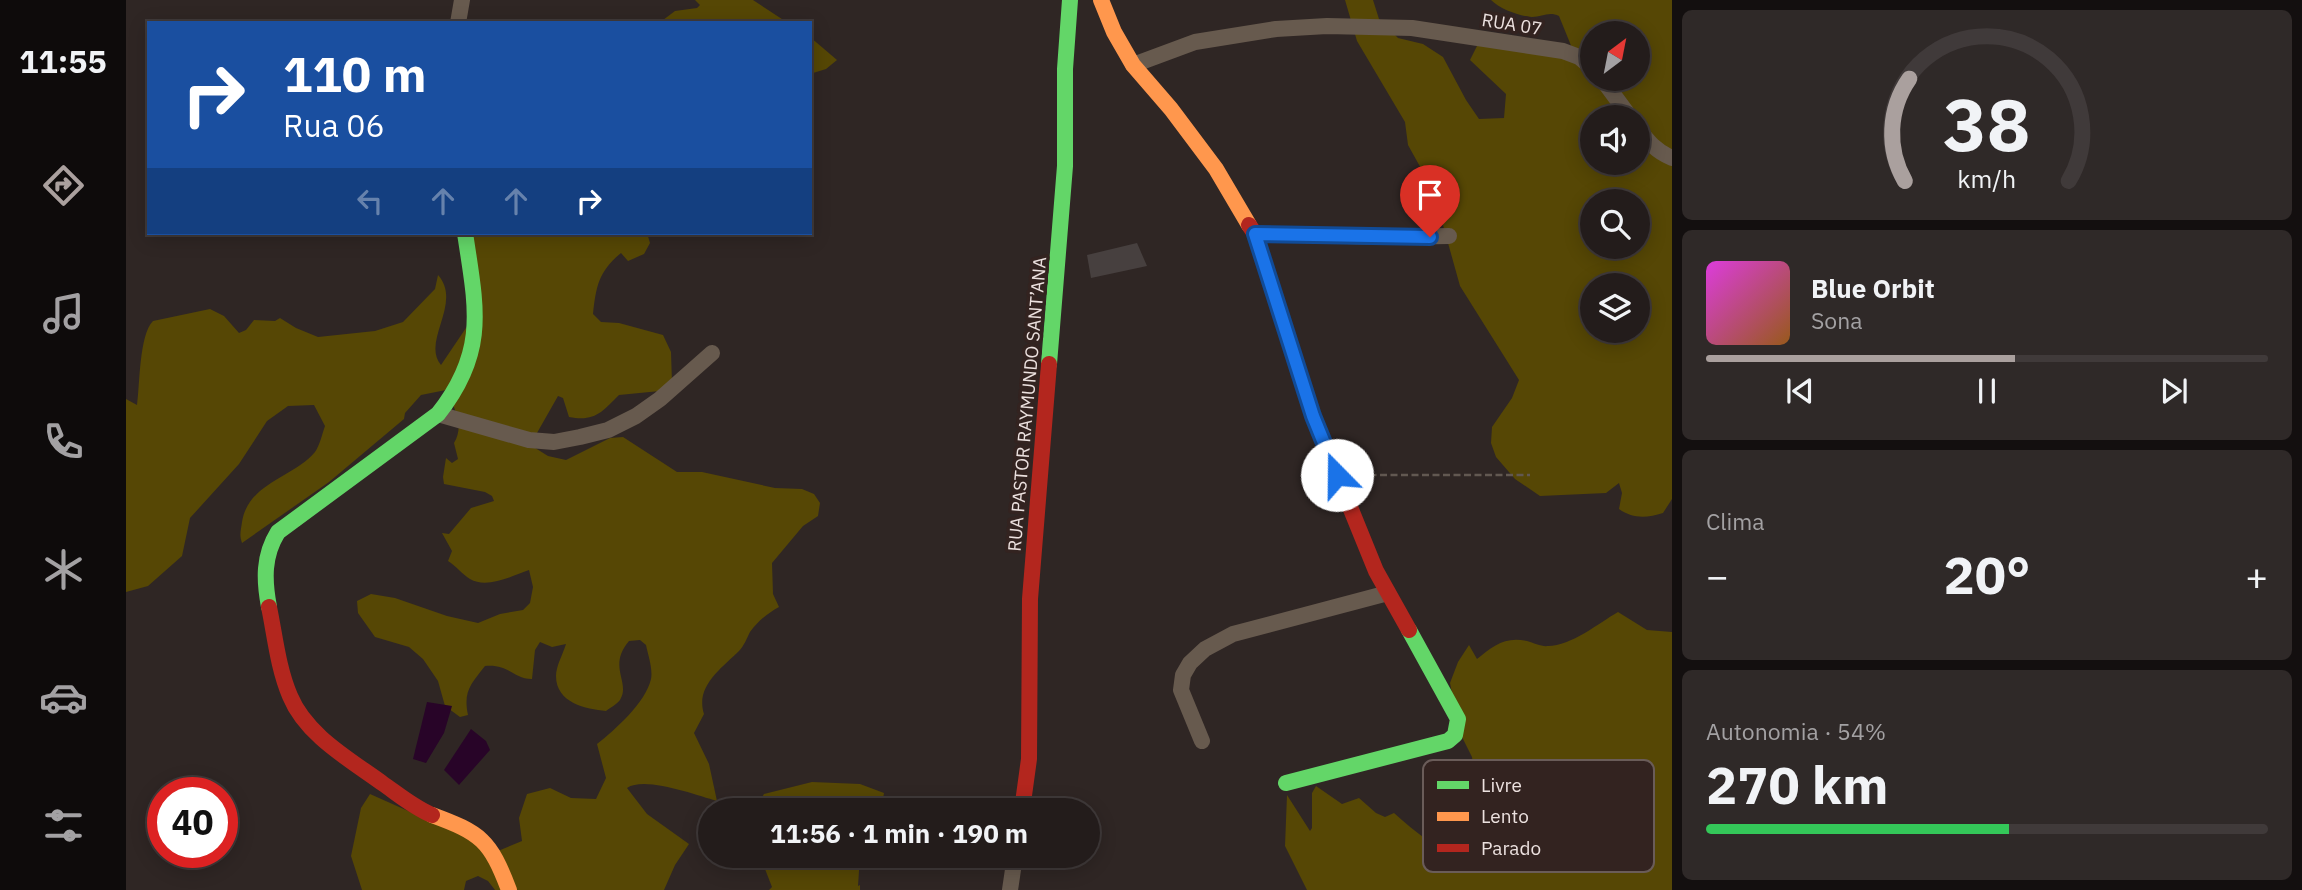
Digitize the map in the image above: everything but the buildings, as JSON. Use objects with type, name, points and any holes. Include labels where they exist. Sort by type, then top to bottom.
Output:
[{"type":"street","points":[[458,21],[463,0]]},
{"type":"street","name":"RUA PASTOR RAYMUNDO SANT’ANA","points":[[1024,798],[1029,759],[1030,599],[1065,166],[1065,69],[1070,0]]},
{"type":"street","points":[[1101,0],[1114,32],[1133,65],[1171,109],[1216,169],[1255,234],[1313,416],[1376,571],[1458,719],[1455,735],[1448,741],[1286,783]]},
{"type":"street","name":"RUA 07","points":[[1133,65],[1195,41],[1276,29],[1327,26],[1412,28],[1563,51],[1580,58]]},
{"type":"street","points":[[1650,144],[1672,158]]},
{"type":"street","points":[[1255,234],[1450,236]]},
{"type":"street","points":[[464,235],[475,297],[475,328],[470,363],[454,397],[438,414],[278,532],[270,542],[264,568],[267,599],[288,689],[295,707],[311,726],[337,749],[416,807],[461,825],[480,836],[492,850],[509,890]]},
{"type":"street","points":[[438,414],[529,440],[554,442],[580,437],[608,430],[636,416],[712,354]]},
{"type":"street","points":[[1202,741],[1181,690],[1182,675],[1205,649],[1233,634],[1388,593]]},
{"type":"street","points":[[1010,890],[1013,868]]},
{"type":"path","points":[[1337,475],[1531,475]]},
{"type":"shaded area","points":[[695,0],[753,0],[785,21],[662,21],[675,11],[697,8],[700,5]]},
{"type":"shaded area","points":[[1345,0],[1373,0],[1379,19],[1398,38],[1423,44],[1443,57],[1479,119],[1504,118],[1506,94],[1470,60],[1481,38],[1572,48],[1559,16],[1521,15],[1504,9],[1491,0],[1672,0],[1672,499],[1663,513],[1640,517],[1619,509],[1622,493],[1619,483],[1606,493],[1540,496],[1515,479],[1496,457],[1491,443],[1492,427],[1512,398],[1519,380],[1460,286],[1443,225],[1445,205],[1433,190],[1408,145],[1405,122],[1357,41]]},
{"type":"shaded area","points":[[812,39],[837,60],[826,69],[812,73]]},
{"type":"shaded area","points":[[473,235],[648,235],[650,243],[644,254],[628,261],[621,253],[603,273],[597,287],[593,314],[601,322],[619,323],[663,335],[671,352],[672,383],[660,391],[619,395],[603,411],[585,418],[569,417],[563,398],[558,396],[532,446],[548,456],[566,460],[610,438],[623,437],[677,472],[702,472],[775,488],[802,489],[814,494],[820,503],[818,516],[803,526],[772,563],[773,594],[779,607],[753,628],[741,649],[712,678],[703,695],[704,714],[694,733],[709,764],[716,798],[658,785],[635,785],[627,788],[647,814],[689,844],[675,865],[664,890],[495,890],[488,881],[478,876],[466,881],[464,890],[362,890],[351,856],[361,808],[370,794],[498,851],[522,841],[519,818],[527,794],[550,788],[571,798],[596,799],[606,778],[597,744],[636,706],[651,679],[646,645],[640,640],[629,641],[620,659],[623,693],[620,700],[606,711],[581,706],[561,693],[557,685],[557,668],[566,644],[552,647],[540,642],[535,650],[532,679],[520,677],[500,667],[485,666],[469,688],[468,715],[460,717],[445,706],[438,681],[423,659],[409,647],[375,637],[358,613],[357,601],[371,594],[395,598],[447,616],[478,623],[500,614],[523,610],[530,603],[533,587],[529,570],[484,583],[470,579],[448,561],[452,551],[442,533],[449,534],[471,508],[494,501],[492,496],[485,492],[444,484],[446,458],[452,463],[458,459],[454,443],[459,430],[455,409],[446,390],[421,395],[405,413],[404,419],[329,482],[242,543],[242,522],[253,498],[306,461],[315,452],[321,439],[325,426],[314,405],[288,406],[267,421],[239,464],[190,518],[182,556],[148,586],[126,592],[126,399],[137,405],[145,337],[153,321],[210,309],[224,316],[239,333],[246,330],[254,320],[275,321],[280,318],[318,337],[375,331],[403,322],[435,289],[438,275],[446,298],[436,345],[436,355],[441,365],[470,322]]},
{"type":"shaded area","points":[[1618,612],[1647,630],[1672,632],[1672,890],[1307,890],[1285,846],[1287,795],[1310,831],[1312,793],[1316,786],[1342,804],[1359,798],[1385,817],[1394,813],[1423,837],[1423,872],[1654,872],[1654,760],[1472,760],[1460,733],[1450,683],[1458,662],[1469,645],[1477,659],[1506,641],[1557,645],[1584,633]]},
{"type":"shaded area","points":[[427,702],[452,706],[444,733],[426,763],[413,759]]},
{"type":"shaded area","points":[[471,729],[486,741],[490,750],[459,785],[444,770]]},
{"type":"shaded area","points":[[812,782],[860,784],[884,793],[883,798],[762,798],[764,794]]},
{"type":"shaded area","points":[[765,868],[859,868],[860,890],[769,890],[772,887]]},
{"type":"traffic: fast","points":[[1049,364],[1065,166],[1065,69],[1070,0]]},
{"type":"traffic: fast","points":[[269,607],[266,587],[267,559],[278,532],[438,414],[454,391],[465,370],[474,328],[472,284],[465,235]]},
{"type":"traffic: fast","points":[[1286,783],[1448,741],[1455,735],[1458,719],[1409,630]]},
{"type":"traffic: slow","points":[[1101,0],[1114,32],[1133,65],[1171,109],[1216,169],[1249,225]]},
{"type":"traffic: slow","points":[[432,815],[462,827],[482,840],[496,860],[509,890]]},
{"type":"traffic: jam","points":[[1249,225],[1255,234],[1313,416],[1376,571],[1409,630]]},
{"type":"traffic: jam","points":[[1024,798],[1029,759],[1030,599],[1049,364]]},
{"type":"traffic: jam","points":[[269,607],[286,685],[306,723],[343,755],[432,815]]},
{"type":"route","points":[[1337,475],[1313,416],[1255,234],[1430,237]]}]
